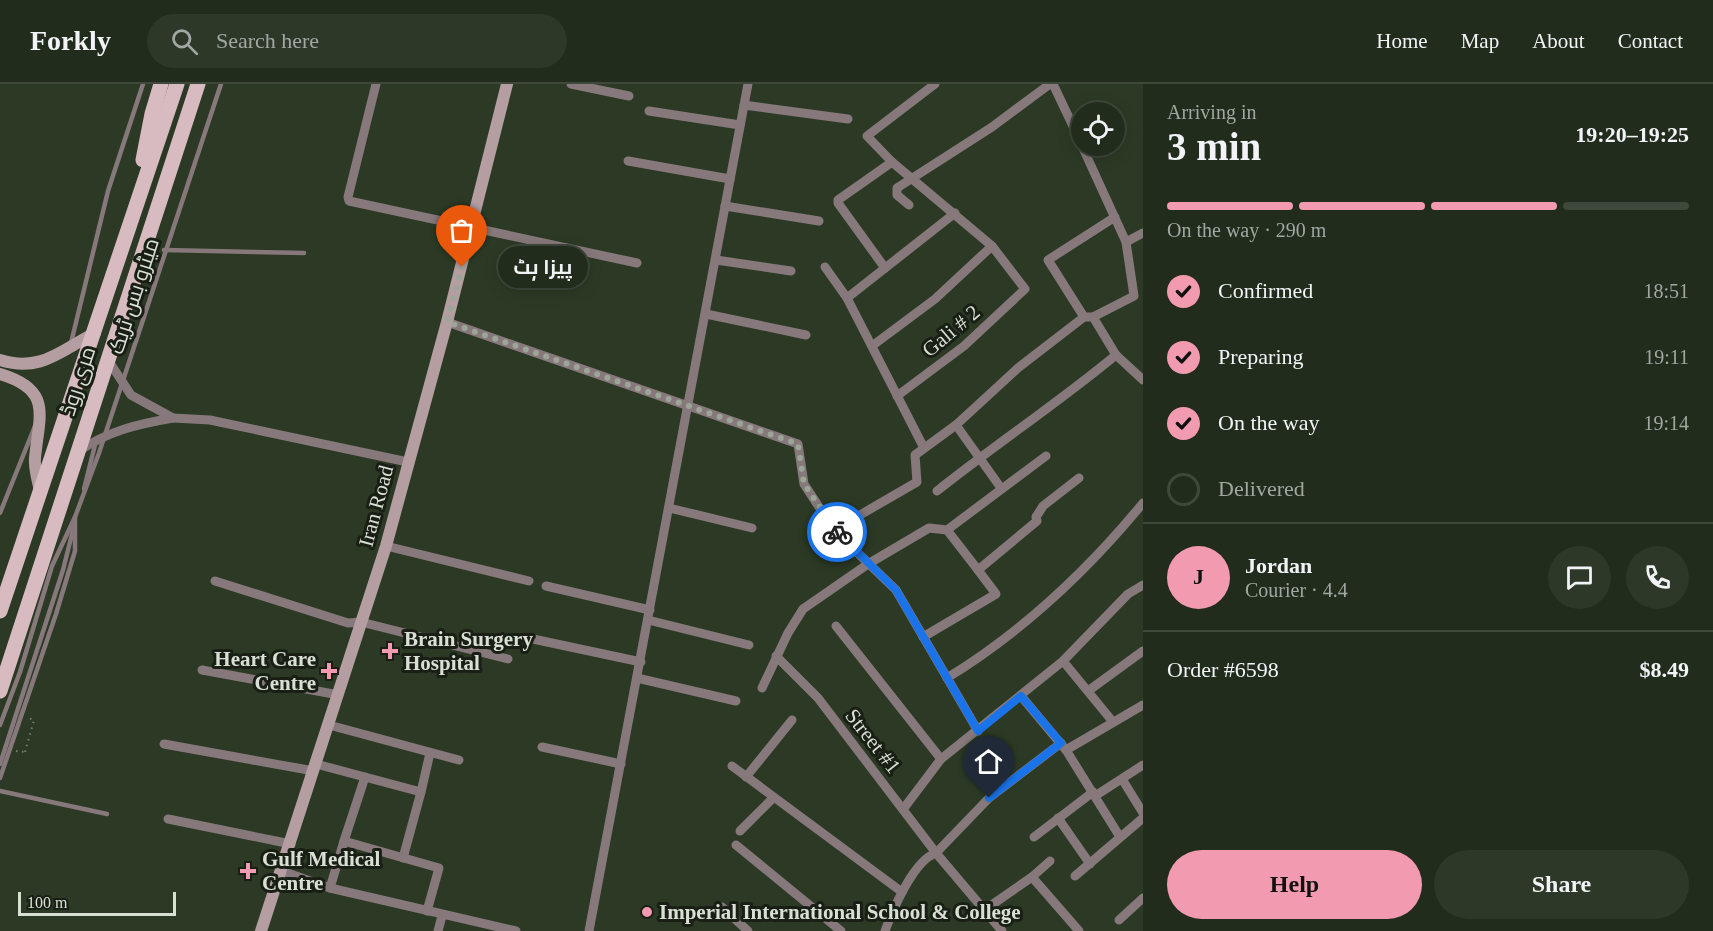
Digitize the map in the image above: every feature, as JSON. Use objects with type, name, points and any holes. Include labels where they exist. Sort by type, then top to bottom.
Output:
[{"type":"main road","points":[[142,181],[144,149],[161,84]]},
{"type":"main road","name":"مری روڈ","points":[[0,610],[95,333],[142,181],[177,84]]},
{"type":"main road","name":"مری روڈ","points":[[0,691],[198,84]]},
{"type":"main road","points":[[162,189],[180,168],[208,84]]},
{"type":"main road","name":"Iran Road","points":[[261,931],[386,546],[447,322],[507,84]]},
{"type":"main road","points":[[0,360],[27,365],[44,363],[70,345],[95,333]]},
{"type":"main road","points":[[0,374],[19,380],[36,394],[42,414],[34,462],[40,491]]},
{"type":"street","points":[[376,84],[348,200],[471,229],[637,263]]},
{"type":"street","points":[[571,84],[629,96]]},
{"type":"street","points":[[589,931],[748,84]]},
{"type":"street","points":[[872,346],[935,299],[992,246],[914,178],[892,162],[867,135],[935,84]]},
{"type":"street","points":[[909,205],[895,191],[992,128],[1051,84],[1071,123]]},
{"type":"street","points":[[744,105],[849,119]]},
{"type":"street","points":[[649,111],[740,125]]},
{"type":"street","points":[[834,530],[916,482],[915,455],[956,425],[1018,368],[1088,317],[1134,296],[1126,242],[1087,156]]},
{"type":"street","points":[[628,161],[730,179]]},
{"type":"street","points":[[885,268],[839,206],[838,200],[892,162]]},
{"type":"street","points":[[725,206],[819,221]]},
{"type":"street","points":[[847,298],[955,213]]},
{"type":"street","points":[[1115,217],[1048,260],[1116,354],[1143,380]]},
{"type":"street","points":[[1126,242],[1143,233]]},
{"type":"street","name":"Gali # 2","points":[[897,396],[964,346],[1025,289],[992,246]]},
{"type":"street","points":[[716,260],[791,271]]},
{"type":"street","points":[[825,267],[847,298],[924,448]]},
{"type":"street","points":[[706,314],[806,335]]},
{"type":"street","points":[[447,322],[798,444],[804,484],[834,530],[896,590],[978,731]]},
{"type":"street","points":[[937,490],[1041,415],[1116,354]]},
{"type":"street","points":[[107,358],[131,394],[173,418]]},
{"type":"street","points":[[78,452],[97,439],[119,429],[173,418],[210,420],[408,462]]},
{"type":"street","points":[[956,425],[1001,488]]},
{"type":"street","points":[[762,688],[776,656],[803,609],[868,564],[929,528],[947,530],[969,516],[1001,488],[1046,456]]},
{"type":"street","points":[[978,570],[1037,522],[1036,517],[1043,506],[1079,478]]},
{"type":"street","points":[[669,508],[752,528]]},
{"type":"street","points":[[947,678],[1005,640],[1088,565],[1141,510]]},
{"type":"street","points":[[923,637],[996,594],[947,530]]},
{"type":"street","points":[[386,546],[529,581]]},
{"type":"street","points":[[214,581],[348,623],[361,622],[508,659]]},
{"type":"street","points":[[904,808],[941,759],[1063,661],[1128,594],[1143,585]]},
{"type":"street","points":[[546,586],[749,645]]},
{"type":"street","points":[[836,626],[941,759]]},
{"type":"street","points":[[533,639],[641,662]]},
{"type":"street","points":[[1088,691],[1143,651]]},
{"type":"street","name":"Street #1","points":[[776,656],[818,698],[936,853],[1002,931]]},
{"type":"street","points":[[1063,661],[1113,722]]},
{"type":"street","points":[[202,670],[339,695]]},
{"type":"street","points":[[637,678],[736,701]]},
{"type":"street","points":[[1021,696],[1064,746],[1120,837]]},
{"type":"street","points":[[887,930],[902,892],[927,855],[936,853],[989,798],[1064,746],[1143,705]]},
{"type":"street","points":[[746,777],[792,720]]},
{"type":"street","points":[[329,725],[459,760]]},
{"type":"street","points":[[164,744],[364,777],[421,792]]},
{"type":"street","points":[[542,747],[621,764]]},
{"type":"street","points":[[403,858],[430,753]]},
{"type":"street","points":[[1034,837],[1094,794],[1143,765]]},
{"type":"street","points":[[732,766],[902,892]]},
{"type":"street","points":[[330,888],[364,777]]},
{"type":"street","points":[[1122,779],[1143,813]]},
{"type":"street","points":[[740,831],[773,798]]},
{"type":"street","points":[[1058,818],[1089,864]]},
{"type":"street","points":[[1075,876],[1143,818]]},
{"type":"street","points":[[168,819],[291,844]]},
{"type":"street","points":[[344,841],[439,868],[427,911]]},
{"type":"street","points":[[736,845],[841,931]]},
{"type":"street","points":[[983,911],[1032,877],[1050,861]]},
{"type":"street","points":[[282,871],[330,888],[493,929],[516,931]]},
{"type":"street","points":[[1032,877],[1079,931]]},
{"type":"street","points":[[1119,920],[1143,898]]},
{"type":"street","points":[[722,907],[746,930]]},
{"type":"street","points":[[438,931],[442,916]]},
{"type":"lane","points":[[70,345],[108,191],[143,84]]},
{"type":"lane","name":"میٹرو بس ٹریک","points":[[0,725],[20,672],[52,566],[75,517],[99,453],[221,84]]},
{"type":"lane","points":[[164,250],[304,253]]},
{"type":"lane","points":[[0,513],[30,435],[42,414]]},
{"type":"lane","points":[[0,764],[63,570],[97,439]]},
{"type":"lane","name":"میٹرو بس ٹریک","points":[[0,778],[69,572],[75,551],[75,517]]},
{"type":"lane","points":[[0,791],[107,814]]},
{"type":"path","points":[[25,752],[34,720]]},
{"type":"way so far","points":[[462,267],[447,322],[798,444],[804,484],[837,532]]},
{"type":"place","name":"پیزا ہٹ","points":[[462,267]]},
{"type":"place","name":"Brain Surgery Hospital","points":[[390,651]]},
{"type":"place","name":"Heart Care Centre","points":[[329,671]]},
{"type":"place","name":"Gulf Medical Centre","points":[[248,871]]},
{"type":"place","name":"Imperial International School & College","points":[[647,912]]},
{"type":"route","points":[[837,532],[896,590],[978,731],[1021,696],[1061,743],[989,798]]}]
